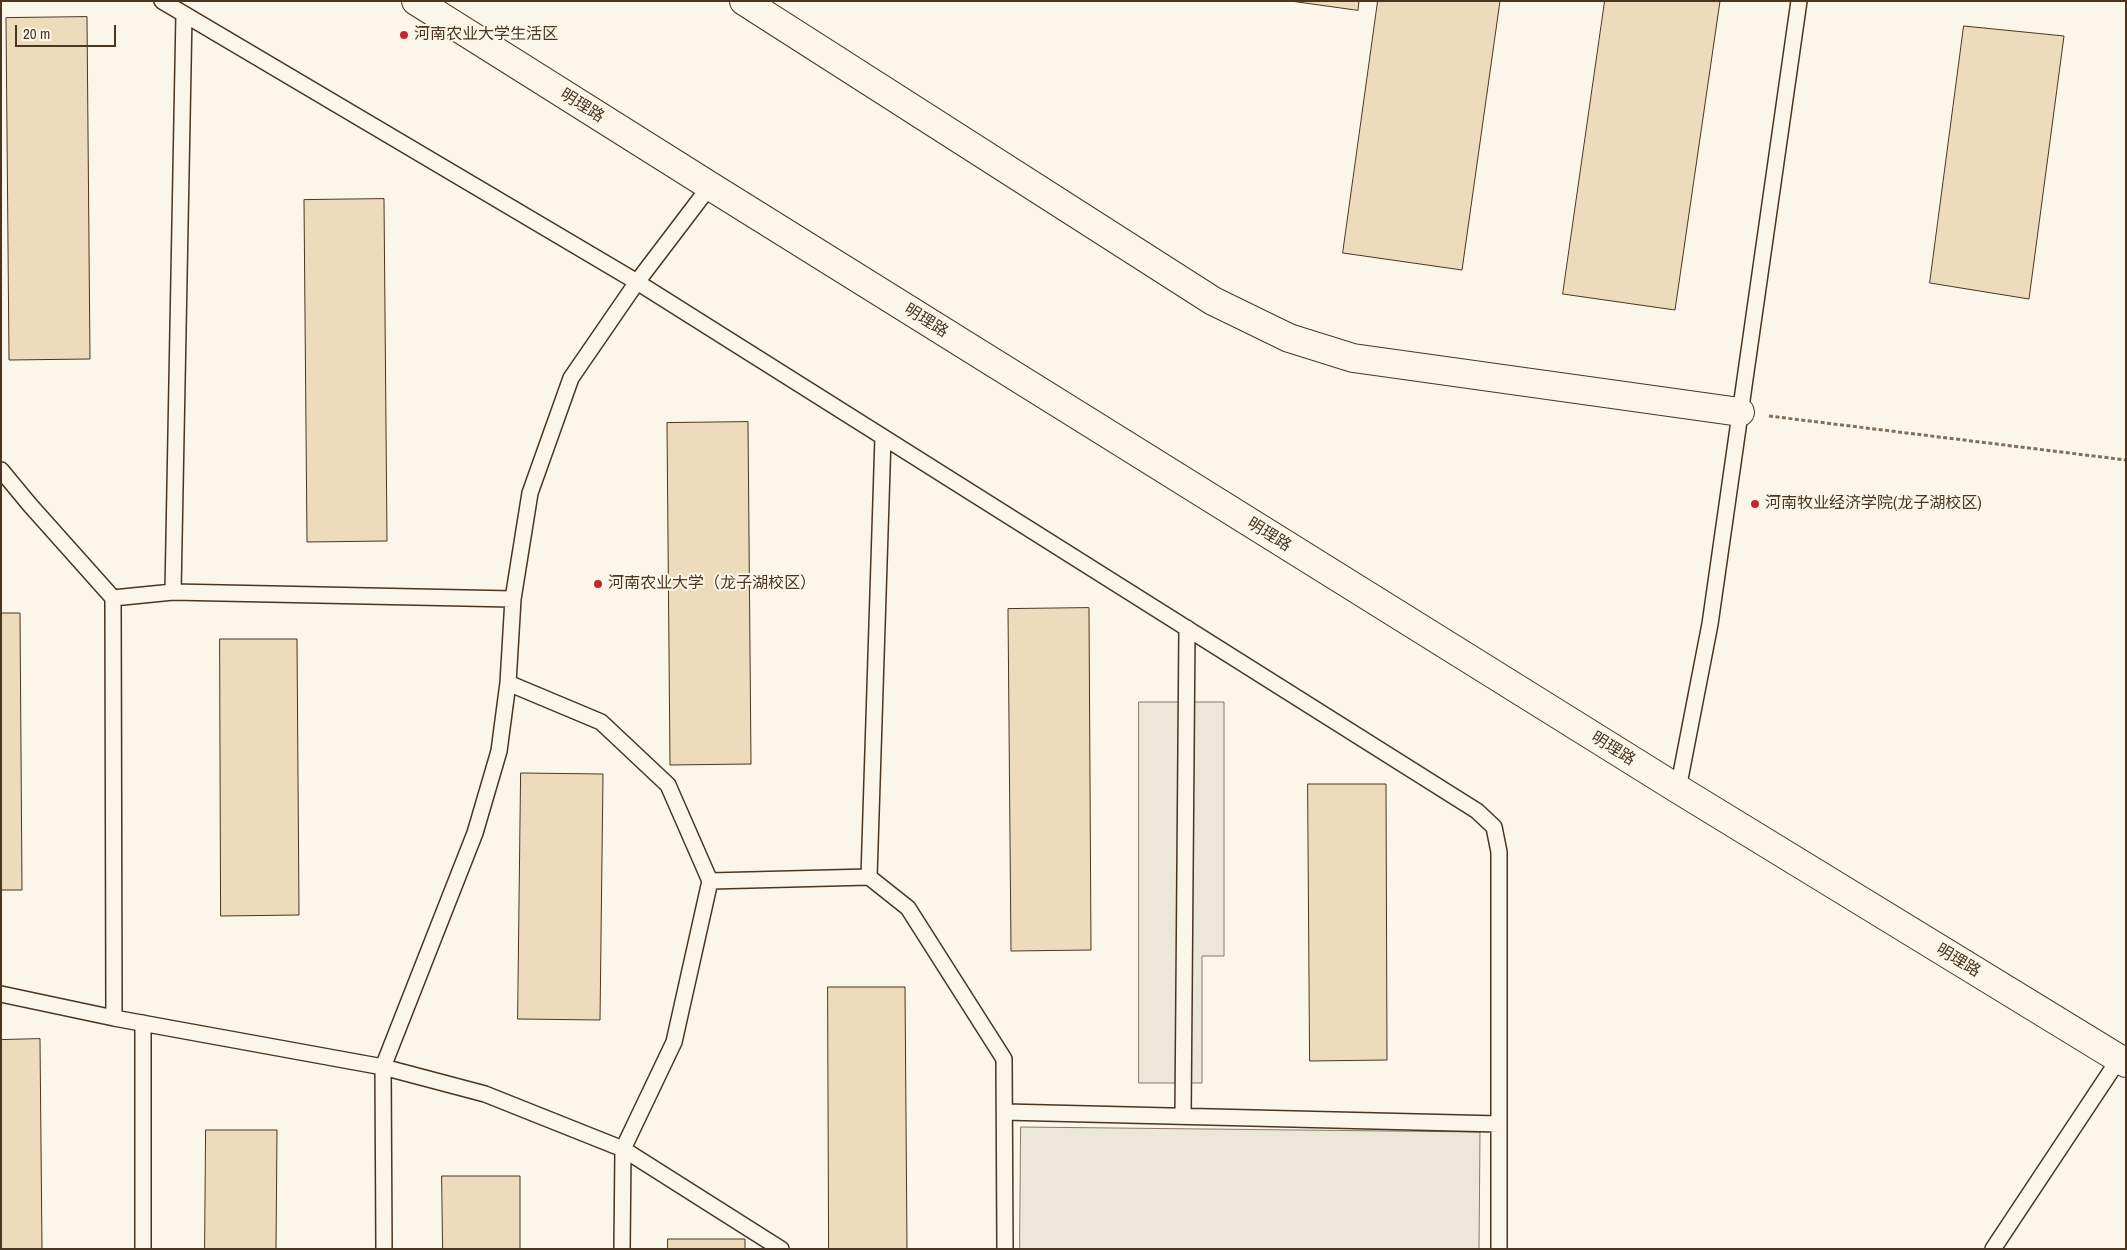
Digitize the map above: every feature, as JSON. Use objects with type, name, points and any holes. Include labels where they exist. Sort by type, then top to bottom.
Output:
[{"type":"street","name":"明理路","points":[[416,1],[1678,789],[2122,1061]]},
{"type":"street","points":[[744,1],[1213,302],[1289,338],[1353,358],[1740,412]]},
{"type":"lane","points":[[162,1],[637,282],[1477,811],[1494,827],[1499,852],[1499,1249]]},
{"type":"lane","points":[[1678,789],[1710,624],[1799,1]]},
{"type":"lane","points":[[173,592],[184,14]]},
{"type":"lane","points":[[384,1249],[383,1067],[475,833],[499,751],[508,683],[513,599],[530,493],[571,378],[637,282],[710,186]]},
{"type":"lane","points":[[869,877],[883,437]]},
{"type":"lane","points":[[1,470],[113,598],[114,1018]]},
{"type":"lane","points":[[113,598],[173,592],[513,599]]},
{"type":"lane","points":[[1183,1116],[1187,628]]},
{"type":"lane","points":[[508,683],[601,722],[668,785],[710,881],[674,1042],[623,1148],[622,1249]]},
{"type":"lane","points":[[710,881],[869,877],[908,908],[1004,1059],[1005,1249]]},
{"type":"lane","points":[[1,994],[114,1018],[383,1067],[485,1094],[623,1148],[781,1249]]},
{"type":"lane","points":[[143,1023],[143,1249]]},
{"type":"lane","points":[[1993,1249],[2122,1061]]},
{"type":"lane","points":[[1005,1112],[1499,1124]]},
{"type":"path","points":[[1740,412],[2126,460]]},
{"type":"shaded area","points":[[1139,702],[1224,702],[1224,956],[1202,956],[1202,1083],[1139,1083]]},
{"type":"shaded area","points":[[1021,1127],[1480,1132],[1479,1249],[1020,1249]]},
{"type":"building","points":[[1291,1],[1359,1],[1358,10]]},
{"type":"building","points":[[1378,1],[1500,1],[1462,270],[1343,253]]},
{"type":"building","points":[[1605,1],[1720,1],[1675,310],[1563,294]]},
{"type":"building","points":[[87,17],[90,359],[9,360],[6,18]]},
{"type":"building","points":[[1964,26],[2064,36],[2029,299],[1930,283]]},
{"type":"building","points":[[384,199],[387,541],[307,542],[304,200]]},
{"type":"building","points":[[748,422],[751,764],[670,765],[667,423]]},
{"type":"building","points":[[1089,608],[1091,950],[1011,951],[1008,609]]},
{"type":"building","points":[[1,613],[20,613],[22,890],[1,890]]},
{"type":"building","points":[[220,639],[297,639],[299,915],[221,916]]},
{"type":"building","points":[[521,773],[603,774],[600,1020],[518,1019]]},
{"type":"building","points":[[1308,784],[1386,784],[1387,1060],[1310,1061]]},
{"type":"building","points":[[828,987],[905,987],[907,1249],[829,1249]]},
{"type":"building","points":[[40,1039],[42,1249],[1,1249],[1,1040]]},
{"type":"building","points":[[206,1130],[277,1130],[276,1249],[205,1249]]},
{"type":"building","points":[[442,1176],[520,1176],[520,1249],[443,1249]]},
{"type":"building","points":[[668,1239],[745,1239],[745,1249],[668,1249]]},
{"type":"place","name":"河南农业大学生活区","points":[[404,35]]},
{"type":"place","name":"河南牧业经济学院(龙子湖校区)","points":[[1755,504]]},
{"type":"place","name":"河南农业大学（龙子湖校区）","points":[[598,584]]}]
